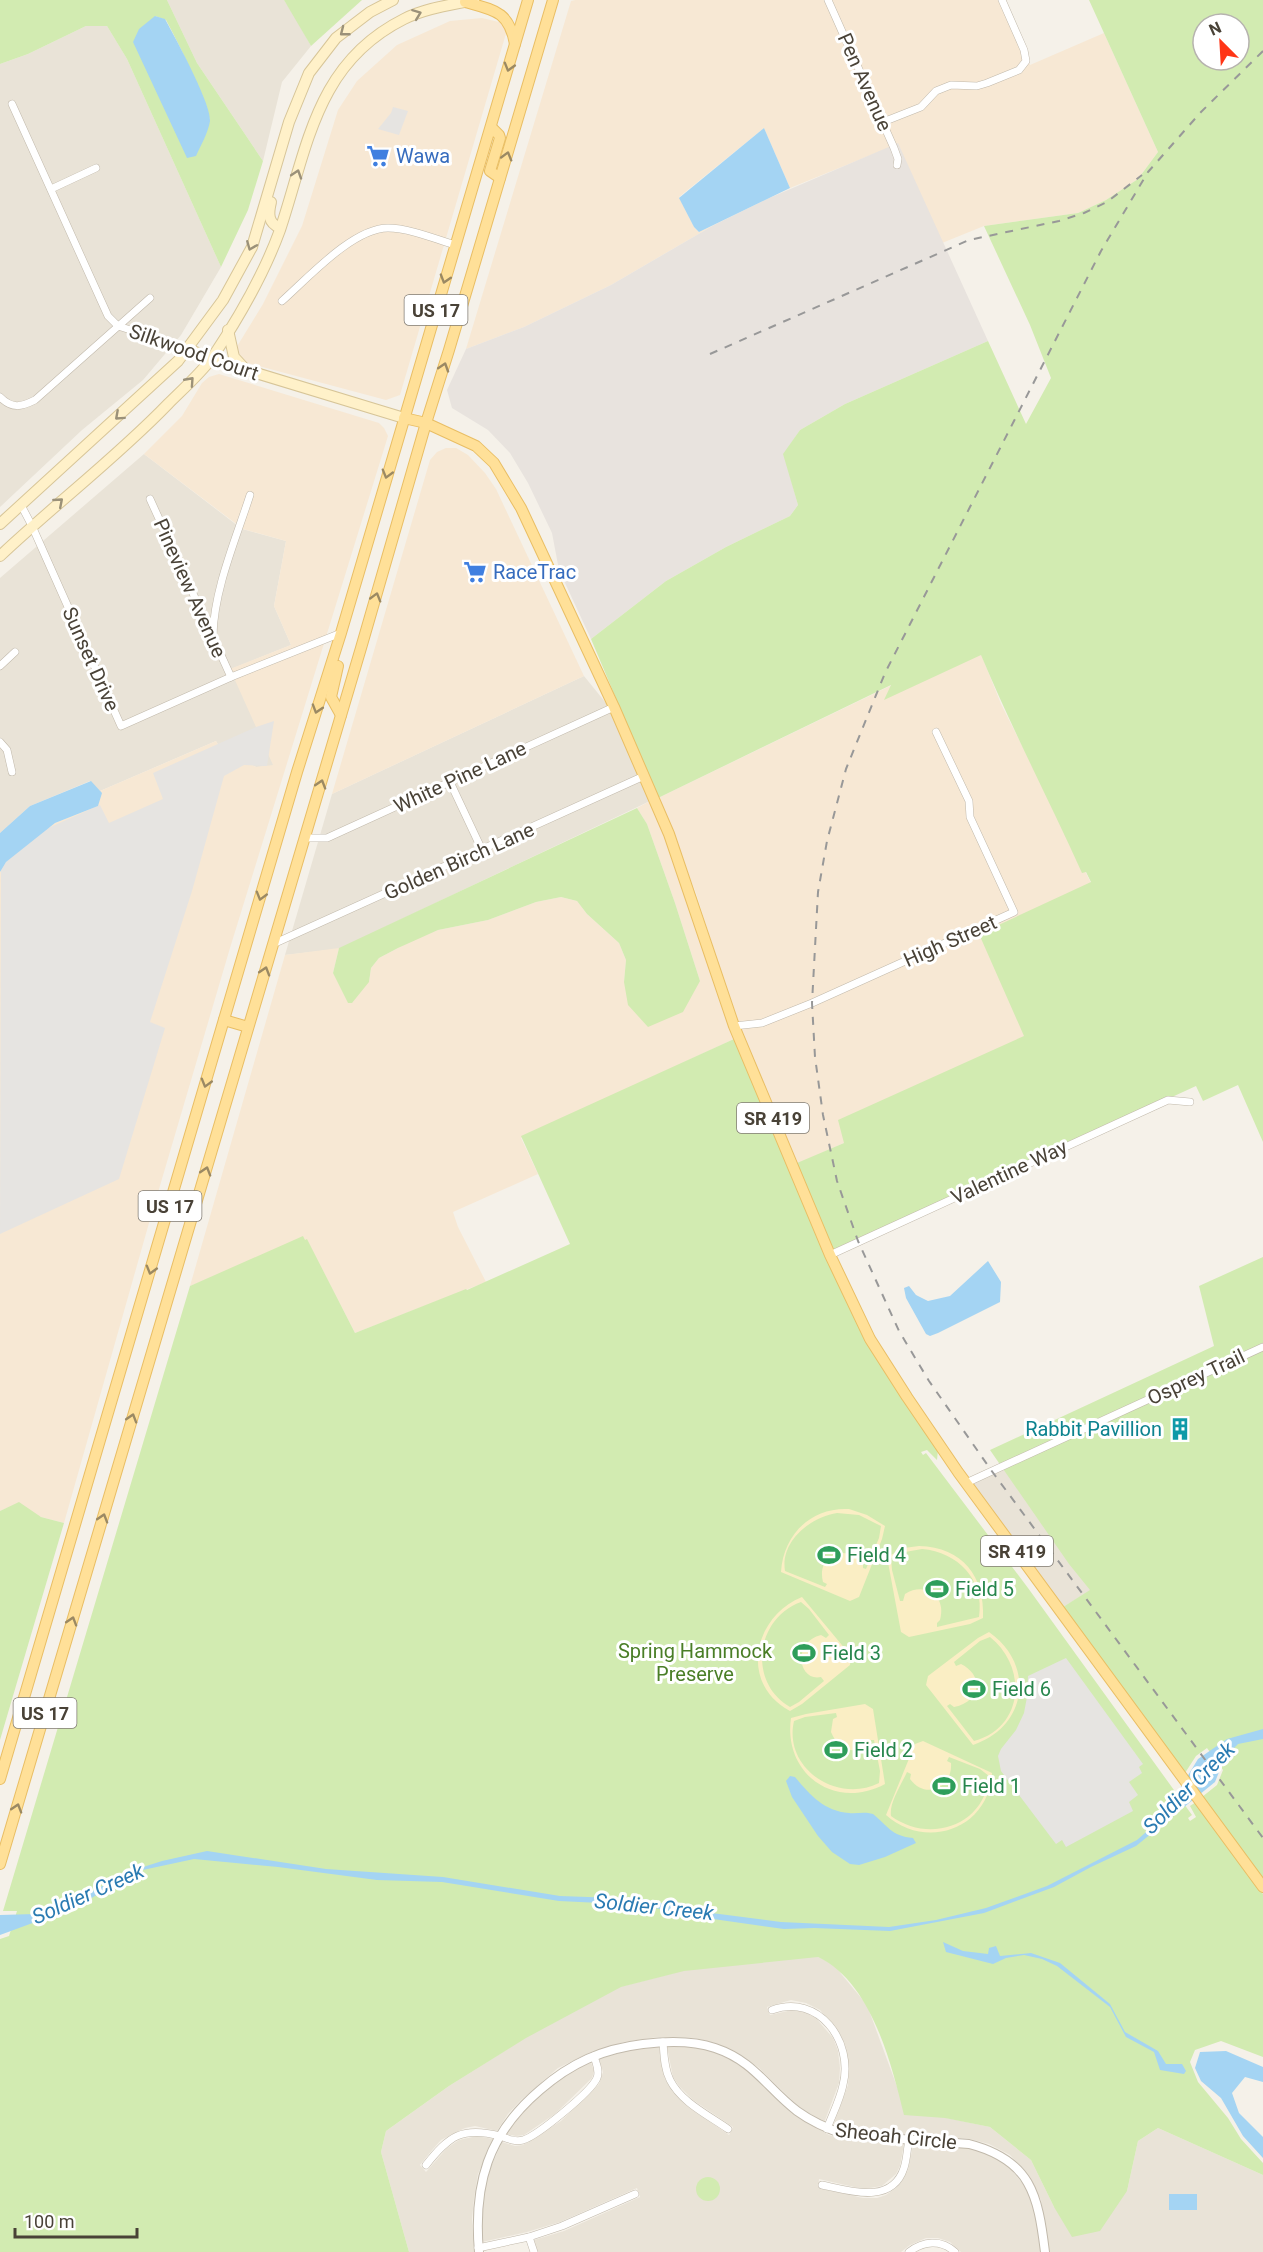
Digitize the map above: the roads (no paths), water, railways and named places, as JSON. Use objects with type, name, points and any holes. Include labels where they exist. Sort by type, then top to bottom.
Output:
[{"type":"main road","points":[[0,524],[162,376],[187,348],[223,300],[252,246],[289,122],[309,73],[336,38],[370,12],[393,0]]},
{"type":"main road","name":"US 17","points":[[0,1779],[528,0]]},
{"type":"main road","name":"US 17","points":[[0,1864],[553,0]]},
{"type":"main road","points":[[0,556],[143,430],[210,359],[251,293],[280,228],[320,108],[342,68],[367,44],[404,19],[433,8],[471,1],[497,10],[509,24],[515,45]]},
{"type":"main road","points":[[491,127],[500,138],[490,171],[500,178]]},
{"type":"main road","points":[[279,155],[278,174],[269,212],[272,224],[280,228]]},
{"type":"main road","points":[[228,330],[234,357],[246,370]]},
{"type":"main road","name":"Silkwood Court","points":[[187,348],[210,359],[404,418]]},
{"type":"main road","name":"SR 419","points":[[404,418],[426,423],[476,446],[494,463],[521,508],[644,776],[675,851],[734,1026],[830,1255],[865,1328],[886,1365],[966,1483],[1263,1887]]},
{"type":"main road","points":[[341,633],[346,639],[331,697],[341,715]]},
{"type":"main road","points":[[224,1020],[248,1027]]},
{"type":"street","name":"Pen Avenue","points":[[828,0],[894,148],[898,159],[897,165]]},
{"type":"street","points":[[883,122],[921,107],[936,91],[951,85],[977,86],[1018,70],[1026,61],[1024,50],[1002,0]]},
{"type":"street","name":"Silkwood Court","points":[[12,104],[108,316],[118,326],[187,348]]},
{"type":"street","points":[[51,189],[96,168]]},
{"type":"street","points":[[282,301],[356,237],[371,231],[389,228],[455,245]]},
{"type":"street","points":[[0,397],[7,404],[16,406],[35,400],[150,297]]},
{"type":"street","points":[[213,638],[213,614],[250,495]]},
{"type":"street","name":"Pineview Avenue","points":[[150,499],[231,678]]},
{"type":"street","name":"Sunset Drive","points":[[21,505],[121,726],[341,633]]},
{"type":"street","points":[[0,666],[15,652]]},
{"type":"street","name":"White Pine Lane","points":[[305,838],[327,838],[614,707]]},
{"type":"street","name":"High Street","points":[[734,1026],[762,1023],[812,1003],[1014,912],[970,818],[969,801],[936,732]]},
{"type":"street","points":[[0,742],[7,750],[12,771]]},
{"type":"street","name":"Golden Birch Lane","points":[[273,944],[644,776]]},
{"type":"street","points":[[450,782],[482,850]]},
{"type":"street","name":"Valentine Way","points":[[830,1255],[1168,1100],[1190,1102]]},
{"type":"street","name":"Osprey Trail","points":[[966,1483],[1263,1347]]},
{"type":"street","points":[[772,2010],[792,2005],[806,2007],[817,2013],[837,2036],[845,2068],[843,2084],[827,2129]]},
{"type":"street","points":[[663,2042],[665,2065],[675,2089],[728,2129]]},
{"type":"street","name":"Sheoah Circle","points":[[478,2250],[476,2220],[482,2176],[499,2136],[518,2110],[554,2078],[579,2062],[625,2046],[663,2042],[694,2043],[734,2056],[756,2070],[795,2109],[827,2129],[846,2135],[969,2144],[987,2148],[1008,2159],[1021,2172],[1038,2202],[1045,2252]]},
{"type":"street","points":[[426,2165],[444,2144],[467,2132],[476,2131],[521,2141],[558,2117],[595,2082],[599,2071],[594,2056]]},
{"type":"street","points":[[822,2185],[863,2193],[884,2190],[900,2177],[909,2140]]},
{"type":"street","points":[[478,2250],[562,2226],[635,2194]]},
{"type":"street","points":[[529,2237],[534,2252]]},
{"type":"street","points":[[909,2252],[927,2243],[937,2242],[955,2252]]},
{"type":"water","points":[[155,16],[165,19],[192,71],[209,113],[209,125],[196,156],[187,158],[133,42],[139,29]]},
{"type":"water","points":[[764,128],[790,188],[699,232],[679,198]]},
{"type":"water","points":[[91,781],[102,793],[98,806],[55,823],[6,862],[0,872],[0,833],[30,806]]},
{"type":"water","points":[[988,1261],[1001,1282],[1000,1302],[938,1333],[930,1336],[926,1334],[906,1298],[904,1288],[909,1286],[916,1295],[928,1301],[950,1296]]},
{"type":"water","points":[[1263,1729],[1263,1739],[1238,1744],[1225,1757],[1215,1782],[1136,1846],[1054,1887],[984,1913],[890,1931],[784,1929],[692,1916],[642,1905],[559,1901],[442,1882],[377,1880],[194,1859],[138,1871],[76,1907],[0,1935],[0,1915],[35,1914],[73,1901],[134,1870],[207,1851],[326,1869],[443,1877],[560,1896],[644,1899],[696,1911],[781,1922],[889,1927],[936,1920],[986,1908],[1047,1886],[1137,1840],[1162,1818],[1198,1759],[1227,1739]]},
{"type":"water","points":[[790,1776],[795,1777],[812,1796],[832,1809],[840,1812],[873,1814],[890,1830],[913,1838],[916,1843],[885,1857],[859,1865],[850,1864],[832,1852],[818,1836],[792,1797],[786,1781]]},
{"type":"water","points":[[943,1942],[963,1951],[988,1954],[989,1948],[996,1946],[1000,1956],[1031,1953],[1060,1963],[1110,2004],[1125,2032],[1158,2051],[1166,2064],[1182,2064],[1186,2071],[1184,2074],[1160,2070],[1154,2052],[1126,2037],[1110,2007],[1057,1966],[1042,1959],[1024,1955],[1006,1958],[993,1964],[946,1952]]},
{"type":"water","points":[[1226,2051],[1263,2067],[1263,2082],[1245,2077],[1232,2093],[1239,2113],[1263,2137],[1263,2158],[1243,2136],[1221,2098],[1201,2081],[1195,2068],[1200,2052]]},
{"type":"water","points":[[1169,2194],[1197,2194],[1197,2210],[1169,2210]]},
{"type":"waterway","name":"Soldier Creek","points":[[690,1910],[702,1912]]},
{"type":"railway","points":[[1263,51],[1201,112],[1148,172],[1101,251],[885,673],[846,769],[827,841],[818,892],[812,1003],[815,1057],[823,1115],[837,1181],[858,1241],[899,1331],[929,1381],[991,1470],[1263,1838]]},
{"type":"railway","points":[[710,354],[969,240],[1059,221],[1084,213],[1107,202],[1142,175]]},
{"type":"place","name":"Wawa","points":[[378,156]]},
{"type":"place","name":"RaceTrac","points":[[475,572]]},
{"type":"place","name":"Rabbit Pavillion","points":[[1180,1429]]},
{"type":"place","name":"Field 4","points":[[829,1555]]},
{"type":"place","name":"Field 5","points":[[937,1589]]},
{"type":"place","name":"Field 3","points":[[804,1653]]},
{"type":"place","name":"Field 6","points":[[974,1689]]},
{"type":"place","name":"Field 2","points":[[836,1750]]},
{"type":"place","name":"Field 1","points":[[944,1786]]},
{"type":"park label","name":"Spring Hammock Preserve","points":[[695,1662]]}]
